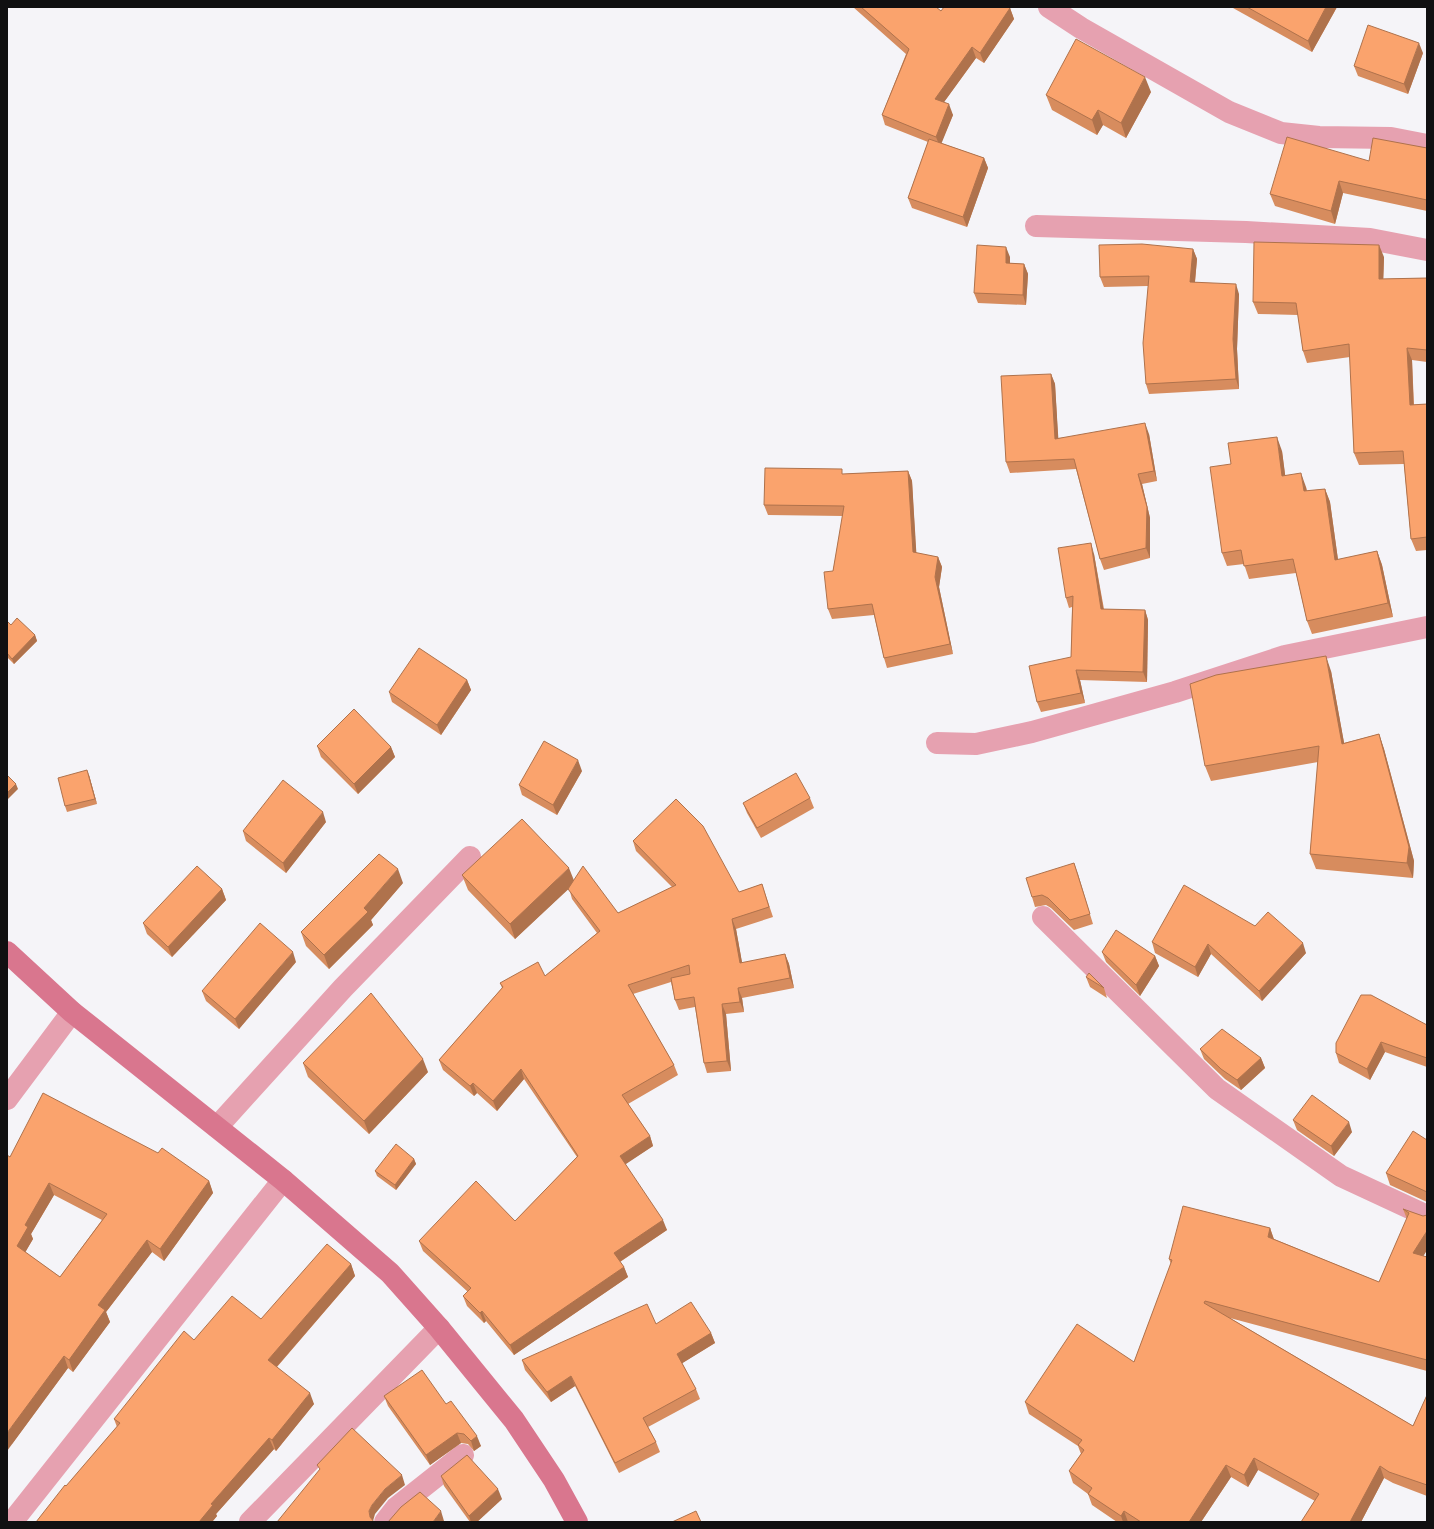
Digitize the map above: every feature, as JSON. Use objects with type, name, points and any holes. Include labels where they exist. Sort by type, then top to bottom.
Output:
[{"type":"main road","points":[[7,952],[72,1012],[283,1180],[390,1273],[439,1328],[514,1420],[554,1480],[577,1522]]},
{"type":"street","points":[[1049,7],[1081,28],[1229,112],[1281,132],[1319,137],[1391,138],[1427,145]]},
{"type":"street","points":[[1036,226],[1246,232],[1370,239],[1427,250]]},
{"type":"street","points":[[937,743],[976,744],[1032,732],[1175,692],[1285,656],[1427,626]]},
{"type":"street","points":[[217,1127],[342,988],[470,857]]},
{"type":"street","points":[[1043,917],[1218,1089],[1341,1176],[1427,1216]]},
{"type":"street","points":[[7,1099],[72,1012]]},
{"type":"street","points":[[12,1522],[283,1180]]},
{"type":"street","points":[[250,1522],[439,1328]]},
{"type":"street","points":[[385,1522],[396,1508],[463,1455]]},
{"type":"building","points":[[861,7],[936,7],[941,11],[944,7],[1010,8],[980,53],[972,47],[935,99],[949,104],[936,137],[882,115],[909,49]]},
{"type":"building","points":[[1247,7],[1326,7],[1308,41]]},
{"type":"building","points":[[1368,25],[1419,43],[1404,84],[1354,66]]},
{"type":"building","points":[[1076,39],[1145,77],[1121,123],[1098,110],[1092,120],[1046,95]]},
{"type":"building","points":[[1287,137],[1369,161],[1373,138],[1427,148],[1427,200],[1339,181],[1331,211],[1270,194]]},
{"type":"building","points":[[929,139],[984,158],[963,217],[908,198]]},
{"type":"building","points":[[1254,242],[1379,245],[1379,279],[1427,278],[1427,350],[1407,348],[1410,405],[1427,404],[1427,537],[1411,539],[1403,451],[1354,453],[1349,344],[1303,351],[1296,303],[1253,302]]},
{"type":"building","points":[[1142,244],[1193,249],[1190,282],[1236,284],[1233,339],[1236,379],[1146,384],[1143,343],[1149,276],[1100,277],[1099,245]]},
{"type":"building","points":[[977,245],[1006,247],[1006,263],[1024,264],[1023,295],[974,293]]},
{"type":"building","points":[[1051,374],[1055,439],[1145,423],[1154,471],[1138,474],[1147,507],[1146,548],[1100,559],[1074,459],[1006,462],[1001,376]]},
{"type":"building","points":[[1277,437],[1282,476],[1301,473],[1304,491],[1325,489],[1335,560],[1377,551],[1388,603],[1307,621],[1293,559],[1244,566],[1241,550],[1222,553],[1210,467],[1231,464],[1228,443]]},
{"type":"building","points":[[765,468],[842,469],[842,474],[908,471],[913,552],[938,557],[935,577],[950,644],[884,658],[872,604],[828,609],[824,572],[833,571],[844,506],[764,505]]},
{"type":"building","points":[[1091,543],[1101,609],[1145,610],[1143,672],[1076,670],[1081,693],[1037,702],[1029,666],[1071,657],[1073,596],[1066,598],[1058,548]]},
{"type":"building","points":[[17,618],[35,635],[12,659],[7,653],[7,621],[11,625]]},
{"type":"building","points":[[419,648],[467,680],[437,725],[389,692]]},
{"type":"building","points":[[1326,656],[1342,744],[1379,734],[1409,847],[1407,863],[1310,854],[1319,746],[1205,766],[1190,684],[1216,675]]},
{"type":"building","points":[[354,709],[391,747],[354,784],[317,746]]},
{"type":"building","points":[[544,741],[578,760],[553,805],[519,785]]},
{"type":"building","points":[[87,770],[95,799],[65,806],[58,778]]},
{"type":"building","points":[[796,773],[810,798],[757,828],[743,803]]},
{"type":"building","points":[[7,775],[16,784],[7,793]]},
{"type":"building","points":[[283,780],[323,812],[283,863],[243,831]]},
{"type":"building","points":[[676,799],[703,826],[739,892],[762,884],[769,907],[732,919],[740,963],[785,954],[790,978],[738,988],[740,1002],[722,1004],[727,1061],[704,1063],[694,997],[675,1000],[671,978],[690,974],[689,965],[628,985],[674,1065],[622,1095],[650,1136],[620,1156],[663,1220],[614,1253],[624,1267],[510,1345],[482,1311],[480,1313],[463,1296],[471,1288],[419,1241],[476,1181],[515,1221],[578,1156],[521,1069],[493,1101],[473,1083],[470,1086],[439,1060],[503,987],[500,983],[538,962],[545,976],[600,931],[568,889],[583,866],[618,913],[676,885],[633,841]]},
{"type":"building","points":[[522,819],[569,868],[510,924],[462,875]]},
{"type":"building","points":[[379,854],[398,869],[364,908],[368,912],[324,955],[301,932]]},
{"type":"building","points":[[1074,863],[1090,914],[1070,920],[1048,898],[1042,895],[1032,897],[1026,878]]},
{"type":"building","points":[[197,866],[222,889],[168,947],[143,923]]},
{"type":"building","points":[[1184,885],[1255,926],[1268,912],[1303,943],[1259,991],[1208,944],[1195,967],[1152,942]]},
{"type":"building","points":[[260,923],[293,952],[235,1019],[202,991]]},
{"type":"building","points":[[1116,930],[1155,956],[1136,985],[1102,952]]},
{"type":"building","points":[[1089,973],[1104,988],[1086,977]]},
{"type":"building","points":[[371,993],[423,1059],[364,1121],[303,1063]]},
{"type":"building","points":[[1361,995],[1371,995],[1427,1025],[1427,1058],[1381,1042],[1367,1069],[1336,1053],[1336,1043]]},
{"type":"building","points":[[1222,1029],[1261,1058],[1237,1080],[1221,1069],[1200,1049]]},
{"type":"building","points":[[43,1093],[158,1153],[162,1148],[209,1181],[160,1249],[147,1240],[98,1305],[105,1310],[69,1360],[64,1356],[7,1433],[7,1155],[10,1157]],"holes":[[[49,1183],[107,1214],[60,1277],[17,1246],[28,1227],[25,1225]]]},
{"type":"building","points":[[1312,1095],[1349,1122],[1331,1146],[1293,1120]]},
{"type":"building","points":[[1413,1131],[1427,1140],[1427,1192],[1386,1173]]},
{"type":"building","points":[[396,1144],[414,1159],[395,1185],[375,1171]]},
{"type":"building","points":[[1183,1206],[1270,1228],[1268,1237],[1379,1282],[1409,1213],[1403,1209],[1423,1216],[1427,1215],[1427,1231],[1413,1253],[1427,1257],[1427,1360],[1205,1301],[1204,1303],[1413,1426],[1427,1395],[1427,1485],[1389,1472],[1380,1466],[1350,1522],[1301,1522],[1319,1494],[1254,1458],[1244,1475],[1226,1465],[1189,1522],[1141,1522],[1124,1511],[1121,1516],[1088,1494],[1092,1488],[1069,1471],[1084,1450],[1078,1445],[1082,1440],[1025,1402],[1077,1324],[1134,1362],[1172,1260],[1169,1259]]},
{"type":"building","points":[[327,1244],[351,1264],[268,1360],[310,1393],[272,1440],[269,1438],[211,1504],[213,1505],[199,1522],[36,1522],[65,1485],[66,1486],[120,1423],[114,1419],[184,1331],[194,1340],[232,1296],[261,1319]]},
{"type":"building","points":[[691,1302],[711,1333],[677,1354],[696,1389],[643,1418],[656,1442],[615,1463],[571,1376],[547,1392],[522,1360],[647,1304],[656,1324]]},
{"type":"building","points":[[422,1370],[446,1404],[451,1401],[477,1436],[471,1441],[464,1434],[457,1433],[426,1455],[384,1396]]},
{"type":"building","points":[[352,1428],[402,1475],[385,1489],[372,1505],[369,1511],[370,1517],[374,1522],[277,1522],[320,1469],[317,1465]]},
{"type":"building","points":[[467,1455],[498,1489],[469,1516],[441,1476]]},
{"type":"building","points":[[420,1492],[441,1511],[433,1522],[388,1522],[401,1507]]},
{"type":"building","points":[[696,1511],[701,1522],[672,1522]]}]
